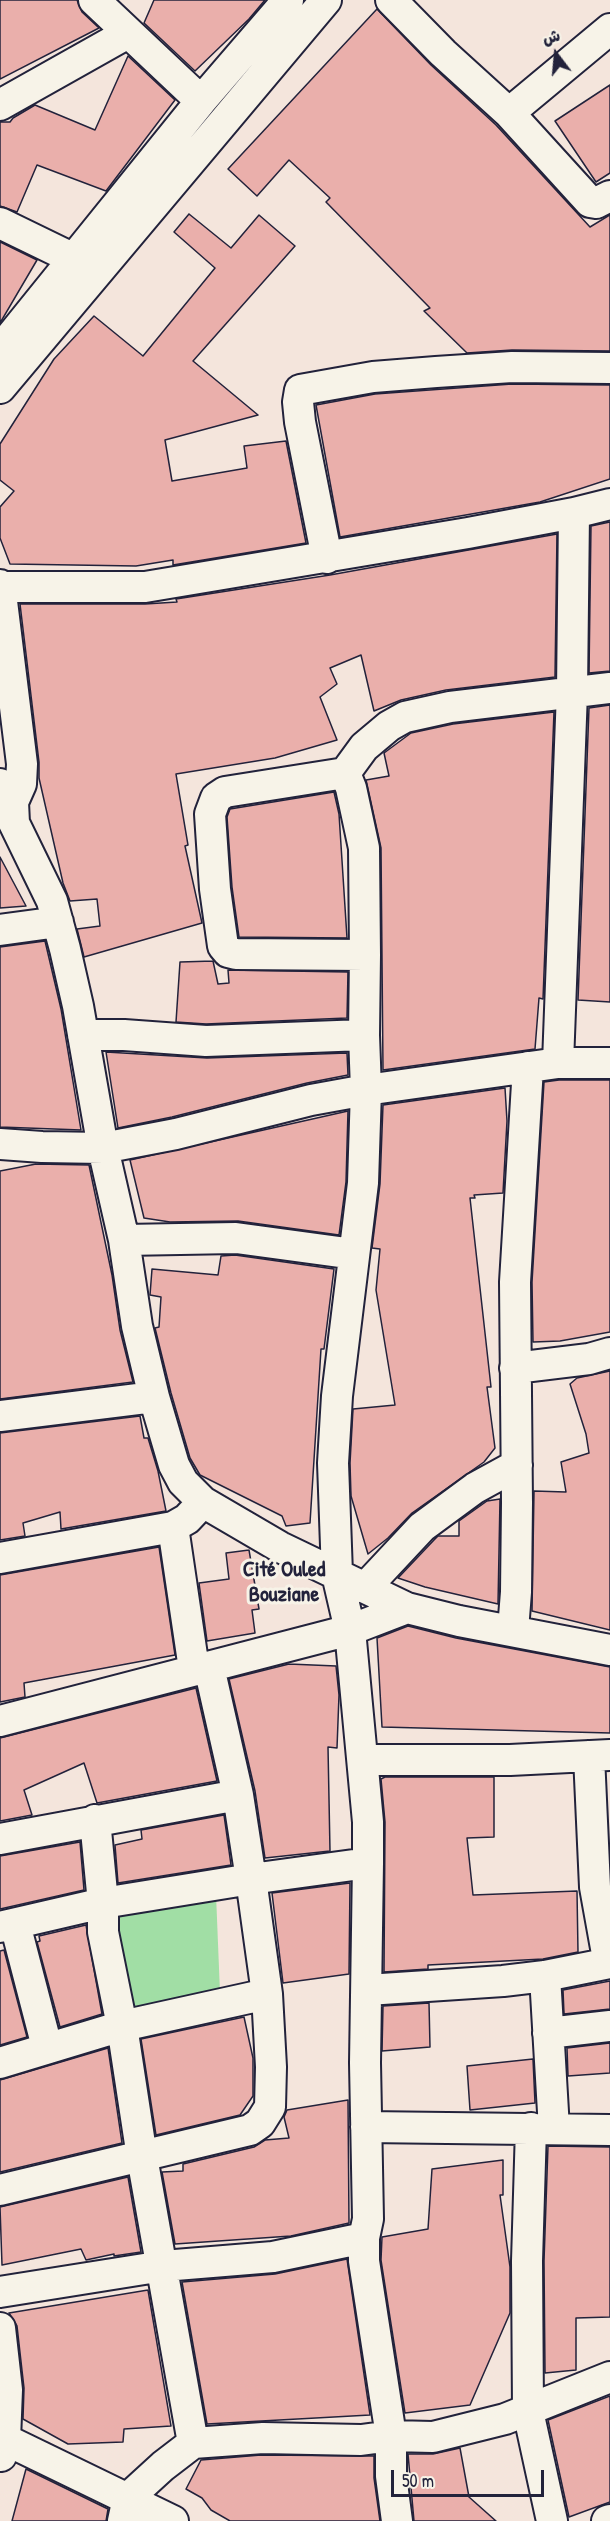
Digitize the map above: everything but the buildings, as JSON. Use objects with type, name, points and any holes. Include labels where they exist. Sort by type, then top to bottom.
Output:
[{"type":"street","points":[[94,0],[201,101]]},
{"type":"street","points":[[0,388],[10,351],[74,260],[201,101],[288,0]]},
{"type":"street","points":[[10,351],[326,0]]},
{"type":"street","points":[[391,0],[443,53],[508,113],[590,202],[596,203],[610,196]]},
{"type":"street","points":[[508,113],[610,29]]},
{"type":"street","points":[[0,105],[128,33]]},
{"type":"street","points":[[0,223],[74,260]]},
{"type":"street","points":[[327,558],[300,422],[298,402],[300,390],[373,377],[436,372],[512,367],[610,368]]},
{"type":"street","points":[[610,504],[574,513],[327,558],[146,587],[0,586],[22,764],[21,784],[5,806],[52,901],[58,922],[83,1035],[103,1148],[124,1240],[137,1326],[154,1397],[174,1465],[183,1482],[203,1502],[280,1547],[407,1608],[459,1621],[610,1650]]},
{"type":"street","points":[[558,1063],[572,692],[574,513]]},
{"type":"street","points":[[365,955],[236,954],[228,952],[223,946],[219,929],[210,814],[216,798],[225,792],[345,773],[364,747],[405,717],[450,707],[610,688]]},
{"type":"street","points":[[345,773],[351,788],[364,848],[366,1090],[363,1183],[333,1463],[337,1574],[350,1630],[368,1822],[365,2062],[368,2219],[364,2238],[364,2261],[391,2436],[391,2476],[397,2521]]},
{"type":"street","points":[[0,930],[58,922]]},
{"type":"street","points":[[83,1035],[206,1041],[364,1035]]},
{"type":"street","points":[[0,1144],[42,1148],[103,1148],[176,1134],[311,1100],[366,1090],[558,1063],[610,1063]]},
{"type":"street","points":[[513,1630],[516,1592],[517,1465],[515,1282],[528,1067]]},
{"type":"street","points":[[124,1240],[236,1238],[354,1254]]},
{"type":"street","points":[[515,1368],[589,1359],[610,1353]]},
{"type":"street","points":[[0,1416],[154,1397]]},
{"type":"street","points":[[365,1588],[422,1527],[475,1488],[517,1465]]},
{"type":"street","points":[[0,1558],[173,1527],[186,1519],[203,1502]]},
{"type":"street","points":[[0,2190],[250,2130],[266,2116],[270,2107],[271,2067],[267,1994],[238,1796],[202,1668],[173,1527]]},
{"type":"street","points":[[0,1721],[350,1630],[407,1608]]},
{"type":"street","points":[[363,1760],[510,1760],[600,1756],[594,1887],[610,1962],[545,1976],[367,1990]]},
{"type":"street","points":[[0,1839],[95,1820],[238,1796]]},
{"type":"street","points":[[95,1820],[103,1903],[102,1932],[122,2026],[142,2157],[193,2443]]},
{"type":"street","points":[[47,2047],[7,1926],[103,1903],[368,1863]]},
{"type":"street","points":[[545,1976],[548,2032],[543,2129],[527,2261],[528,2411],[552,2521]]},
{"type":"street","points":[[0,2063],[122,2026],[267,1994]]},
{"type":"street","points":[[548,2032],[610,2026]]},
{"type":"street","points":[[366,2127],[610,2130]]},
{"type":"street","points":[[0,2292],[163,2266],[273,2257],[364,2238]]},
{"type":"street","points":[[0,2328],[7,2390],[2,2445],[125,2509],[173,2521]]},
{"type":"street","points":[[125,2509],[163,2466],[193,2443],[263,2438],[361,2440],[391,2436],[434,2437],[478,2427],[528,2411],[610,2377]]},
{"type":"green space","points":[[216,1894],[220,1993],[130,2016],[107,1928],[117,1917]]},
{"type":"district","name":"Cité Ouled Bouziane","points":[[284,1583]]}]
